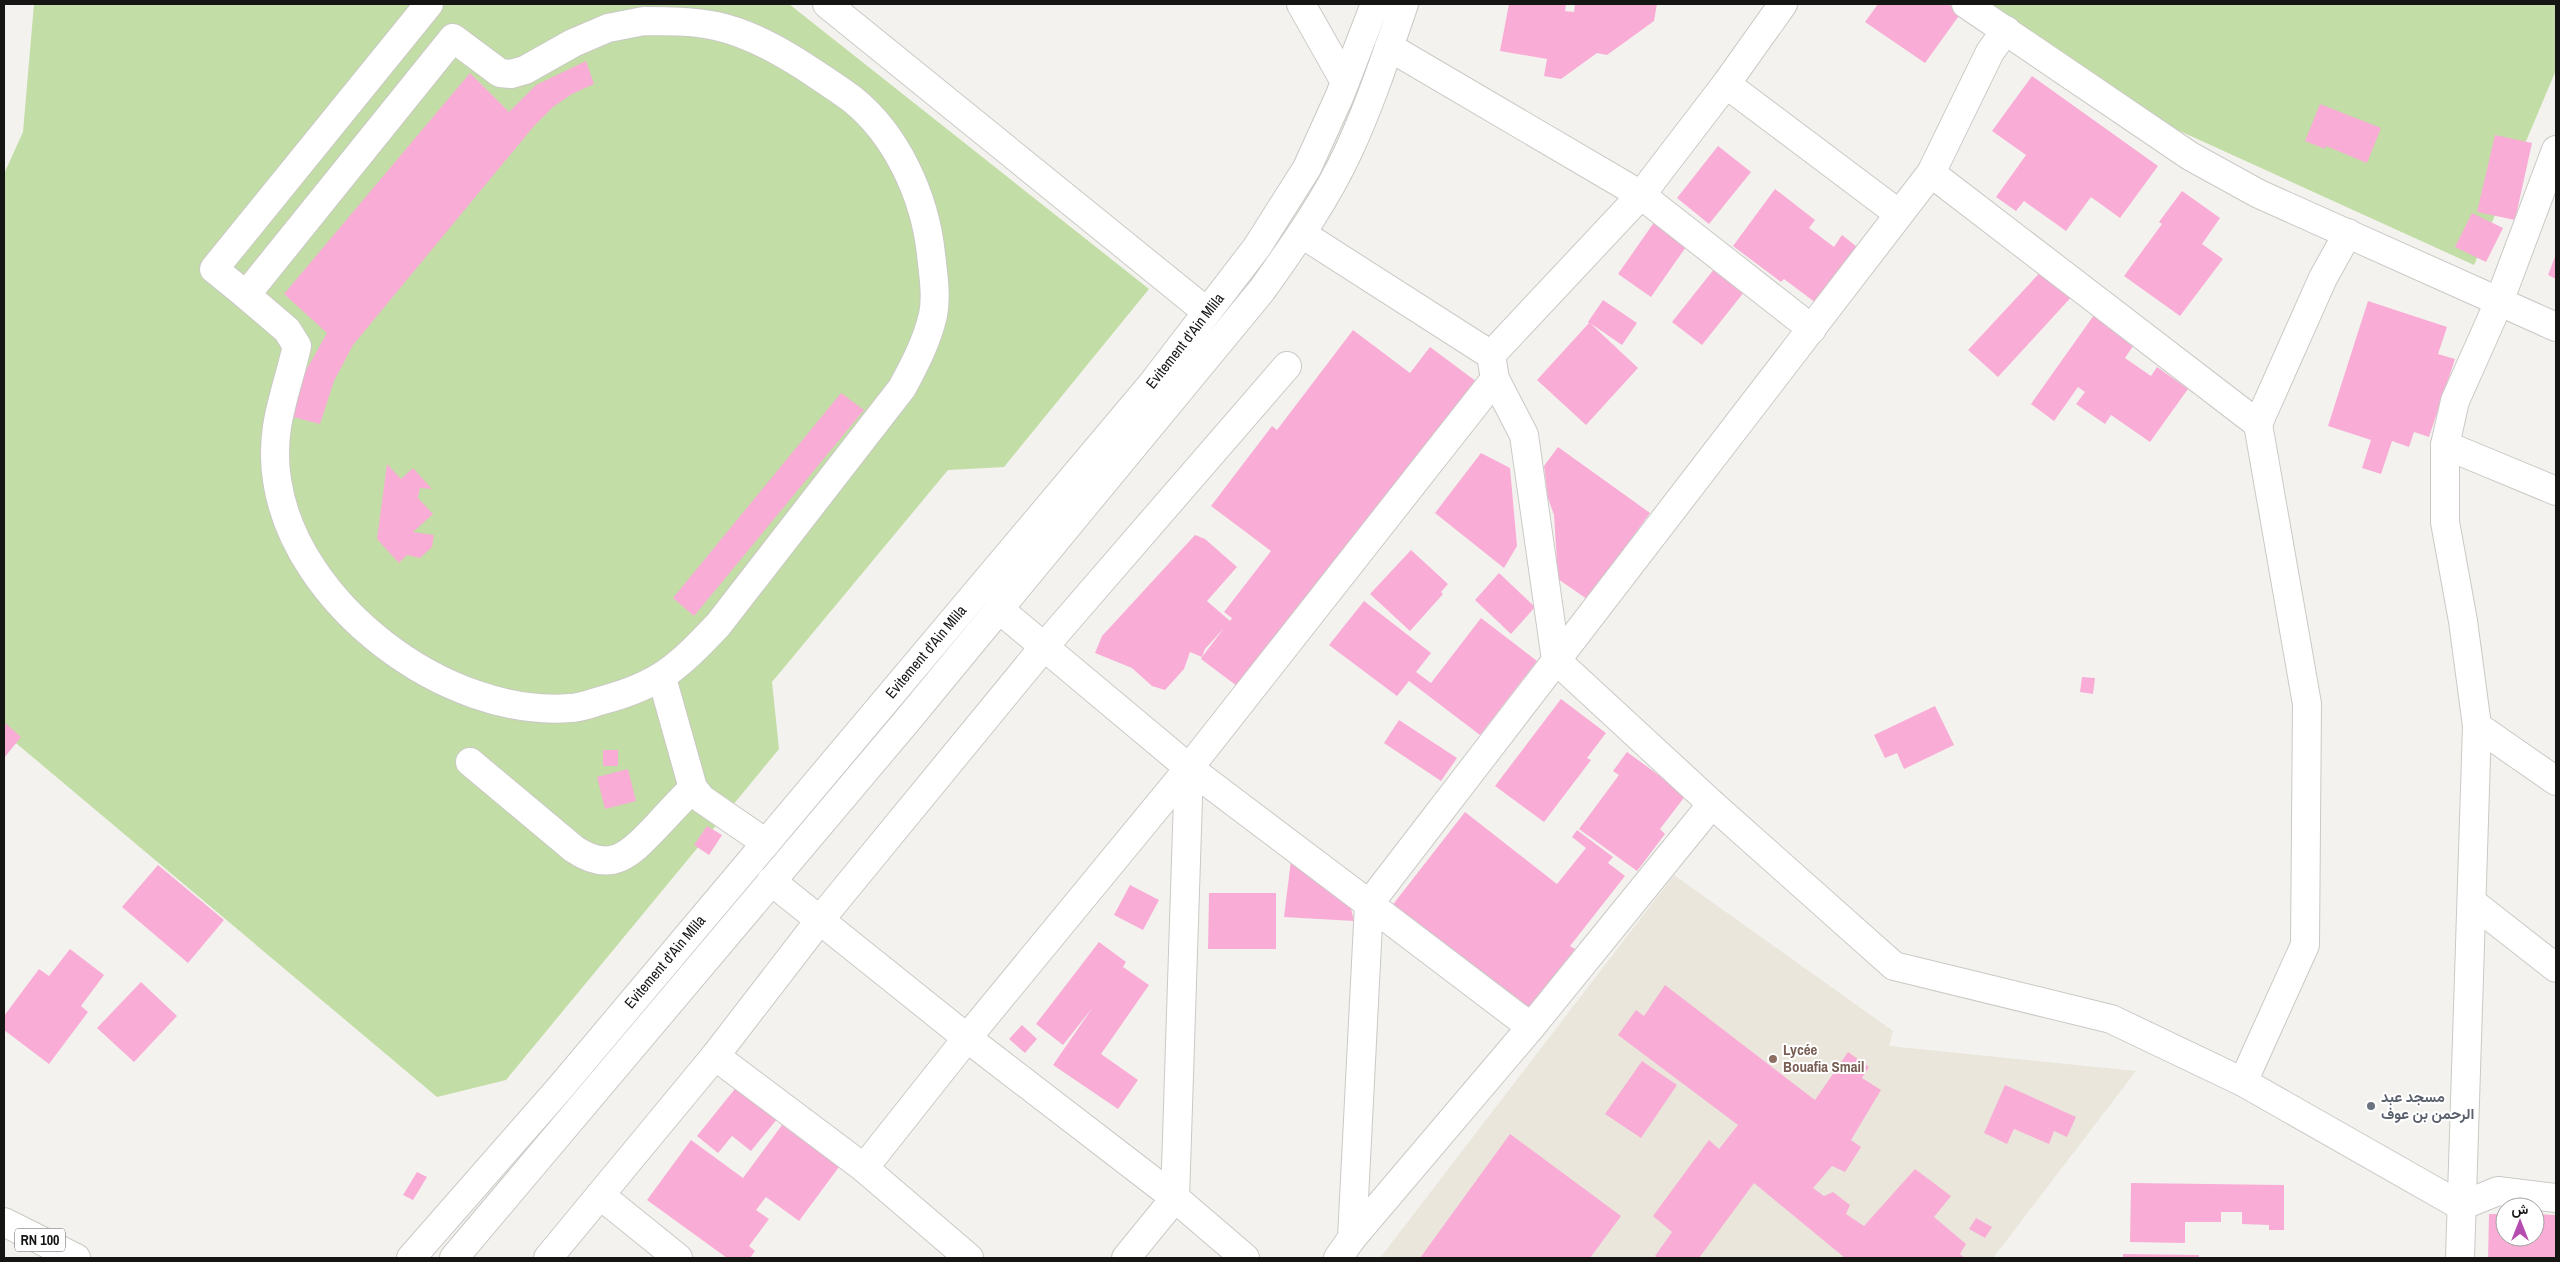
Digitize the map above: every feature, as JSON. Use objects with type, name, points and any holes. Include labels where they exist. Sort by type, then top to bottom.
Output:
[{"type":"main road","points":[[826,4],[1207,312]]},
{"type":"main road","points":[[1301,4],[1345,82]]},
{"type":"main road","name":"Evitement d'Ain Mlila","points":[[411,1258],[560,1088],[1152,384],[1258,247],[1308,168],[1345,82],[1375,4]]},
{"type":"main road","name":"Evitement d'Ain Mlila","points":[[454,1258],[772,881],[1262,290],[1302,234],[1348,152],[1374,91],[1404,4]]},
{"type":"main road","points":[[864,1168],[967,1038],[1189,768],[1493,367],[1641,195],[1726,84],[1783,4]]},
{"type":"main road","points":[[1966,4],[2190,156],[2259,194],[2348,232],[2556,327]]},
{"type":"main road","points":[[426,8],[453,38],[500,73],[511,74],[525,70],[573,43],[608,28],[644,21],[685,21],[717,26],[750,37],[782,52],[853,100],[881,129],[900,157],[917,194],[929,234],[934,313],[922,350],[902,388],[718,625],[685,660],[662,678],[621,696],[571,708],[526,707],[490,700],[455,687],[409,662],[375,638],[341,603],[310,565],[289,525],[277,480],[275,436],[281,400],[297,346],[287,330],[214,268],[426,8]]},
{"type":"main road","points":[[1345,1248],[1369,904],[1931,173],[1990,52],[2006,30]]},
{"type":"main road","points":[[246,295],[453,38]]},
{"type":"main road","points":[[1389,47],[1641,195],[1812,329]]},
{"type":"main road","points":[[1726,84],[1899,214]]},
{"type":"main road","points":[[2460,1258],[2473,903],[2477,726],[2463,621],[2445,522],[2445,445],[2455,401],[2499,302],[2556,150]]},
{"type":"main road","points":[[1931,173],[2258,424]]},
{"type":"main road","points":[[2243,1082],[2305,945],[2307,704],[2258,424],[2323,278],[2348,232]]},
{"type":"main road","points":[[1302,234],[1493,367],[1524,435],[1556,660],[1712,804],[1894,966],[2111,1019],[2243,1082],[2461,1206]]},
{"type":"main road","points":[[548,1258],[715,1056],[819,922],[1043,648],[1287,366]]},
{"type":"main road","points":[[2445,445],[2556,491]]},
{"type":"main road","points":[[999,609],[1043,648],[1189,768],[1531,1027]]},
{"type":"main road","points":[[662,678],[693,788],[702,799],[766,843]]},
{"type":"main road","points":[[2477,726],[2556,781]]},
{"type":"main road","points":[[470,762],[574,849],[589,859],[605,861],[620,859],[634,851],[693,788]]},
{"type":"main road","points":[[1126,1258],[1175,1198],[1189,768]]},
{"type":"main road","points":[[1345,1248],[1531,1027],[1712,804]]},
{"type":"main road","points":[[772,881],[819,922],[1175,1198],[1245,1258]]},
{"type":"main road","points":[[2473,903],[2556,968]]},
{"type":"main road","points":[[715,1056],[864,1168],[969,1258]]},
{"type":"main road","points":[[2461,1206],[2498,1191],[2556,1198]]},
{"type":"main road","points":[[600,1195],[678,1258]]},
{"type":"main road","name":"RN 100","points":[[4,1222],[76,1258]]},
{"type":"shaded area","name":"Lycée Bouafia Smail","points":[[1674,875],[1893,1031],[1889,1046],[2136,1071],[1993,1258],[1380,1258]]},
{"type":"green space","points":[[34,4],[789,4],[1149,289],[1004,467],[948,470],[772,682],[779,749],[506,1080],[437,1097],[4,733],[4,174],[23,132]]},
{"type":"green space","points":[[1985,4],[2556,4],[2556,70],[2474,265],[2171,127]]},
{"type":"building","points":[[1509,4],[1566,4],[1565,11],[1574,12],[1575,4],[1657,4],[1654,21],[1607,55],[1597,53],[1561,79],[1544,76],[1547,59],[1500,51]]},
{"type":"building","points":[[1878,4],[1948,4],[1961,13],[1925,63],[1865,22]]},
{"type":"building","points":[[586,61],[594,84],[572,94],[553,107],[534,126],[353,345],[334,381],[320,424],[293,417],[304,374],[327,333],[284,294],[470,73],[509,112],[536,85]]},
{"type":"building","points":[[2032,76],[2158,166],[2120,218],[2091,197],[2066,231],[2024,201],[2016,211],[1996,197],[2026,155],[1992,131]]},
{"type":"building","points":[[2320,104],[2381,128],[2367,163],[2326,146],[2325,149],[2305,141]]},
{"type":"building","points":[[2495,135],[2532,143],[2515,220],[2477,212]]},
{"type":"building","points":[[1718,146],[1751,172],[1709,224],[1677,198]]},
{"type":"building","points":[[1775,189],[1815,220],[1809,228],[1834,247],[1842,235],[1862,251],[1820,306],[1784,279],[1781,282],[1733,246]]},
{"type":"building","points":[[2182,191],[2220,218],[2202,244],[2223,259],[2180,316],[2124,276],[2162,224],[2159,222]]},
{"type":"building","points":[[2472,213],[2503,228],[2486,262],[2455,247]]},
{"type":"building","points":[[1655,221],[1688,244],[1651,297],[1618,274]]},
{"type":"building","points":[[1726,254],[1756,277],[1702,345],[1672,322]]},
{"type":"building","points":[[2556,254],[2556,279],[2548,275]]},
{"type":"building","points":[[2046,266],[2075,293],[1998,377],[1968,350]]},
{"type":"building","points":[[1603,300],[1637,323],[1622,345],[1590,323],[1638,368],[1586,425],[1537,380],[1589,323]]},
{"type":"building","points":[[2368,301],[2447,327],[2438,354],[2455,359],[2429,437],[2414,432],[2409,447],[2392,441],[2381,474],[2362,468],[2371,440],[2328,426]]},
{"type":"building","points":[[2094,315],[2135,343],[2125,358],[2151,376],[2157,367],[2188,389],[2150,442],[2111,415],[2105,424],[2076,404],[2085,392],[2078,387],[2054,421],[2031,404]]},
{"type":"building","points":[[1353,330],[1410,373],[1430,347],[1477,382],[1245,692],[1201,659],[1202,657],[1190,652],[1184,669],[1165,690],[1152,686],[1132,668],[1095,653],[1102,636],[1195,535],[1205,539],[1237,567],[1207,601],[1230,621],[1232,618],[1224,612],[1271,551],[1211,506],[1272,426],[1277,430]],"holes":[[[1224,628],[1202,657],[1205,649]]]},
{"type":"building","points":[[841,393],[864,410],[694,616],[673,598]]},
{"type":"building","points":[[1558,447],[1650,513],[1587,599],[1558,579],[1554,515],[1548,498],[1544,466]]},
{"type":"building","points":[[1481,453],[1510,468],[1517,546],[1504,568],[1435,513]]},
{"type":"building","points":[[387,464],[401,479],[413,468],[432,489],[420,488],[418,498],[433,514],[413,532],[434,535],[432,547],[420,558],[407,555],[399,563],[377,539]]},
{"type":"building","points":[[1411,550],[1448,584],[1441,592],[1443,594],[1410,631],[1370,594]]},
{"type":"building","points":[[1499,573],[1535,607],[1511,634],[1475,600]]},
{"type":"building","points":[[1364,601],[1431,653],[1416,672],[1431,683],[1481,618],[1537,661],[1480,735],[1409,681],[1397,696],[1329,645]]},
{"type":"building","points":[[2082,677],[2095,678],[2093,694],[2080,692]]},
{"type":"building","points":[[1561,699],[1606,733],[1587,758],[1591,760],[1544,822],[1495,786]]},
{"type":"building","points":[[1935,706],[1954,745],[1904,769],[1897,753],[1885,758],[1874,735]]},
{"type":"building","points":[[1399,720],[1457,758],[1441,781],[1384,743]]},
{"type":"building","points":[[4,722],[21,737],[4,758]]},
{"type":"building","points":[[603,750],[618,750],[618,766],[603,766]]},
{"type":"building","points":[[1627,752],[1686,795],[1660,829],[1665,834],[1637,871],[1579,829],[1619,775],[1613,771]]},
{"type":"building","points":[[628,769],[636,801],[605,809],[597,777]]},
{"type":"building","points":[[1465,812],[1557,884],[1586,848],[1572,837],[1577,830],[1613,857],[1608,863],[1625,876],[1570,946],[1575,949],[1526,1012],[1391,907]]},
{"type":"building","points":[[707,826],[722,835],[709,855],[694,845]]},
{"type":"building","points":[[1291,860],[1349,900],[1354,921],[1284,917]]},
{"type":"building","points":[[158,865],[224,920],[188,963],[122,907]]},
{"type":"building","points":[[1130,885],[1159,900],[1143,930],[1114,915]]},
{"type":"building","points":[[1209,893],[1276,893],[1276,949],[1208,949]]},
{"type":"building","points":[[1099,942],[1126,962],[1123,967],[1149,985],[1101,1054],[1138,1080],[1118,1109],[1053,1065],[1093,1007],[1063,1045],[1036,1024]]},
{"type":"building","points":[[70,949],[104,975],[81,1006],[88,1012],[49,1064],[4,1030],[4,1016],[39,969],[49,976]]},
{"type":"building","points":[[141,982],[177,1016],[134,1062],[97,1028]]},
{"type":"building","points":[[1665,985],[1815,1100],[1848,1052],[1869,1067],[1862,1078],[1881,1090],[1851,1140],[1861,1147],[1845,1172],[1832,1166],[1813,1188],[1824,1196],[1833,1192],[1850,1205],[1846,1214],[1864,1226],[1915,1169],[1951,1196],[1934,1217],[1966,1244],[1960,1254],[1965,1258],[1845,1258],[1754,1183],[1699,1258],[1658,1258],[1655,1256],[1672,1232],[1653,1216],[1709,1140],[1719,1149],[1738,1125],[1618,1035],[1636,1010],[1644,1016]]},
{"type":"building","points":[[1022,1025],[1037,1039],[1025,1053],[1009,1039]]},
{"type":"building","points":[[1642,1061],[1677,1085],[1641,1138],[1605,1114]]},
{"type":"building","points":[[738,1085],[778,1118],[751,1151],[732,1136],[718,1153],[697,1136]]},
{"type":"building","points":[[2005,1085],[2076,1117],[2067,1137],[2054,1131],[2049,1144],[2014,1129],[2007,1144],[1984,1133]]},
{"type":"building","points":[[782,1125],[839,1167],[799,1221],[766,1197],[756,1210],[769,1219],[749,1246],[755,1251],[750,1258],[727,1258],[647,1200],[691,1140],[743,1178]]},
{"type":"building","points":[[1510,1134],[1621,1216],[1590,1258],[1420,1258]]},
{"type":"building","points":[[417,1172],[427,1177],[413,1200],[403,1195]]},
{"type":"building","points":[[2131,1183],[2284,1185],[2284,1230],[2269,1230],[2269,1225],[2242,1224],[2242,1212],[2221,1212],[2221,1222],[2185,1222],[2185,1243],[2130,1242]]},
{"type":"building","points":[[2489,1214],[2495,1214],[2495,1247],[2545,1247],[2545,1214],[2556,1215],[2556,1258],[2488,1258]]},
{"type":"building","points":[[1976,1218],[1992,1227],[1985,1238],[1969,1229]]},
{"type":"building","points":[[2123,1254],[2199,1255],[2199,1258],[2123,1258]]},
{"type":"place","name":"Lycée Bouafia Smail","points":[[1773,1059]]},
{"type":"place","name":"مسجد عبد الرحمن بن عوف","points":[[2371,1106]]}]
